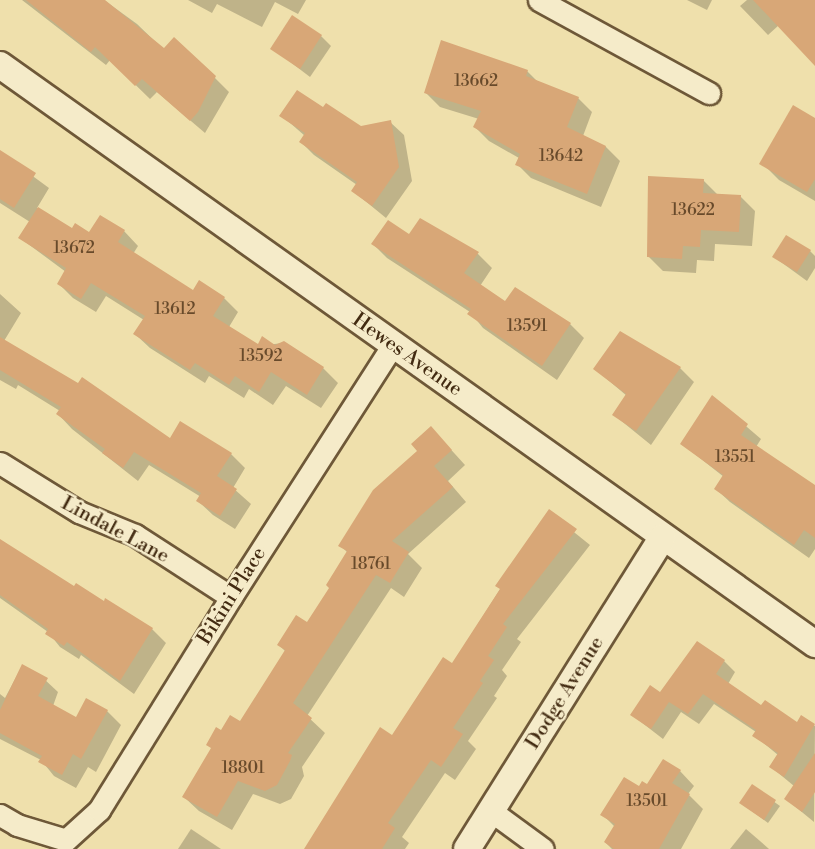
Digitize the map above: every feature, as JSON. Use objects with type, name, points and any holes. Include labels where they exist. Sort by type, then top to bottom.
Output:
[{"type":"street","points":[[539,0],[709,93]]},
{"type":"street","name":"Hewes Avenue","points":[[0,65],[815,644]]},
{"type":"street","name":"Bikini Place","points":[[0,815],[17,825],[66,840],[99,810],[231,597],[393,345]]},
{"type":"street","name":"Lindale Lane","points":[[0,463],[79,512],[135,535],[231,597]]},
{"type":"street","name":"Dodge Avenue","points":[[467,849],[663,537]]},
{"type":"street","points":[[491,811],[543,849]]},
{"type":"building","points":[[26,0],[105,0],[164,48],[174,37],[216,76],[198,112],[190,121],[142,79],[135,86],[95,47],[91,52]]},
{"type":"building","points":[[753,0],[815,0],[815,66]]},
{"type":"building","points":[[292,15],[322,35],[300,69],[270,49]]},
{"type":"building","points":[[441,40],[528,70],[526,76],[579,97],[567,127],[606,146],[587,194],[515,165],[520,154],[473,127],[481,111],[424,93]]},
{"type":"building","points":[[297,90],[323,107],[326,103],[361,126],[391,120],[399,167],[372,206],[351,191],[357,182],[299,142],[305,133],[279,116]]},
{"type":"building","points":[[793,105],[815,118],[815,179],[807,192],[759,164]]},
{"type":"building","points":[[0,150],[36,173],[14,208],[0,199]]},
{"type":"building","points":[[648,176],[704,179],[703,193],[741,195],[739,232],[701,230],[700,247],[683,246],[682,259],[647,257]]},
{"type":"building","points":[[38,207],[72,228],[75,223],[89,232],[100,215],[125,230],[118,242],[193,290],[199,280],[225,297],[213,316],[258,344],[262,336],[275,345],[284,341],[324,367],[307,395],[271,372],[259,392],[235,376],[229,385],[195,363],[190,370],[133,334],[145,316],[91,283],[81,299],[57,284],[66,268],[18,238]]},
{"type":"building","points":[[420,218],[479,252],[464,273],[505,301],[515,287],[571,323],[542,366],[467,314],[471,309],[371,244],[388,220],[409,234]]},
{"type":"building","points":[[786,235],[811,250],[797,272],[772,257]]},
{"type":"building","points":[[620,331],[681,367],[636,431],[612,415],[626,394],[593,369]]},
{"type":"building","points":[[0,337],[78,383],[82,377],[170,438],[180,421],[232,453],[217,476],[237,489],[220,516],[196,501],[201,493],[134,452],[123,468],[102,453],[105,449],[56,414],[61,407],[0,370]]},
{"type":"building","points":[[712,395],[748,424],[741,435],[815,485],[815,538],[804,530],[794,545],[714,489],[723,475],[680,444]]},
{"type":"building","points":[[431,426],[452,450],[434,466],[453,487],[392,541],[409,552],[390,583],[376,575],[293,703],[312,718],[288,753],[292,755],[290,761],[277,785],[265,791],[238,781],[217,817],[182,797],[211,748],[206,745],[216,727],[221,730],[230,715],[240,721],[285,650],[277,645],[296,615],[307,622],[329,588],[326,585],[347,551],[338,546],[373,490],[417,451],[411,444]]},
{"type":"building","points":[[549,509],[577,529],[503,624],[507,627],[488,656],[494,660],[480,681],[483,683],[453,728],[463,734],[441,767],[431,760],[388,823],[395,828],[382,849],[304,849],[380,727],[392,735],[443,657],[452,663],[500,589],[495,586]]},
{"type":"building","points":[[0,539],[74,586],[76,583],[104,601],[105,598],[153,628],[120,681],[67,642],[64,646],[45,634],[48,629],[0,595]]},
{"type":"building","points":[[697,641],[725,660],[716,674],[761,705],[765,700],[797,722],[801,715],[815,724],[784,777],[769,767],[778,753],[752,736],[756,730],[703,694],[688,714],[669,702],[651,729],[630,715],[650,685],[660,692]]},
{"type":"building","points":[[22,664],[48,678],[38,696],[76,717],[86,698],[108,710],[81,759],[73,754],[62,775],[38,762],[42,756],[0,733],[0,710]]},
{"type":"building","points":[[815,753],[815,792],[802,812],[784,799]]},
{"type":"building","points":[[663,759],[681,770],[672,783],[690,794],[659,849],[614,849],[604,842],[615,824],[600,815],[624,777],[639,786],[642,781],[647,784]]},
{"type":"building","points":[[752,784],[776,800],[764,820],[739,803]]}]
